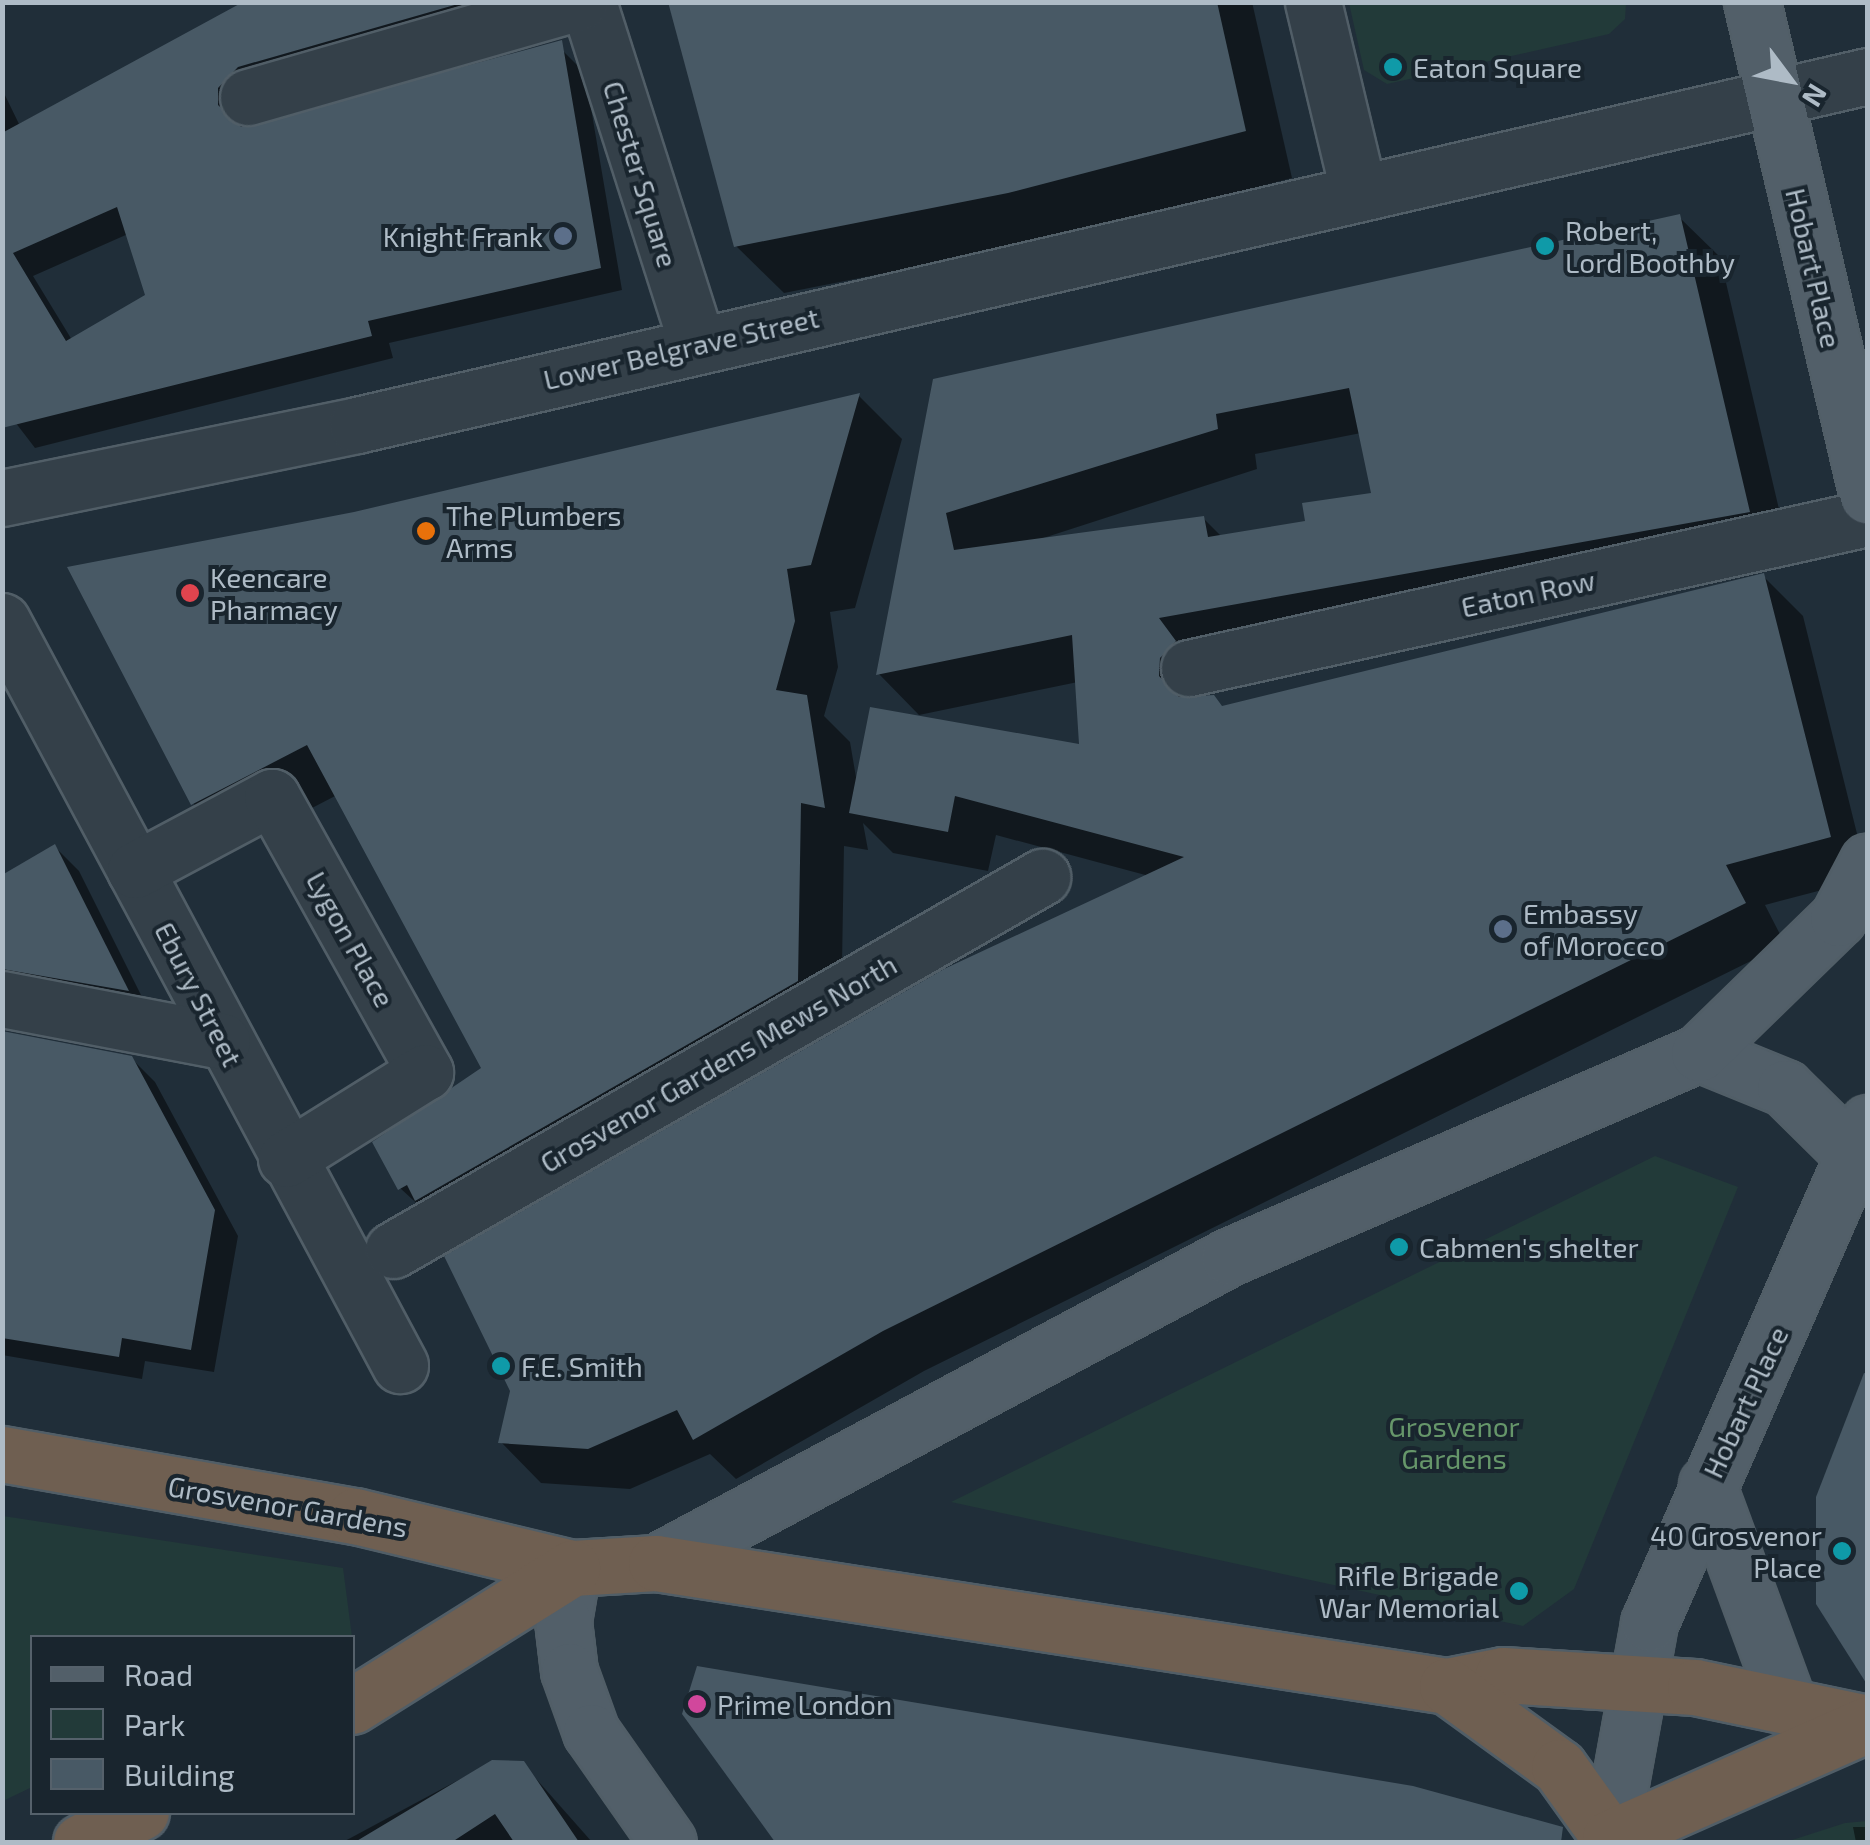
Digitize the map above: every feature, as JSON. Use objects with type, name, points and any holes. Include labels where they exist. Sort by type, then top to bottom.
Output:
[{"type":"highway","name":"Grosvenor Gardens","points":[[2,1454],[355,1516],[572,1568],[656,1563],[1448,1686],[1504,1676],[1634,1685],[1786,1700],[1868,1724]]},
{"type":"highway","name":"Grosvenor Gardens","points":[[355,1704],[572,1568]]},
{"type":"highway","points":[[1448,1686],[1559,1767],[1609,1840],[1868,1724]]},
{"type":"highway","points":[[81,1842],[135,1815]]},
{"type":"main road","points":[[1752,2],[1774,99]]},
{"type":"main road","name":"Hobart Place","points":[[1774,99],[1868,496]]},
{"type":"main road","name":"Grosvenor Gardens","points":[[656,1563],[1229,1258],[1698,1053],[1838,918],[1868,861]]},
{"type":"main road","points":[[1698,1053],[1785,1088],[1860,1139]]},
{"type":"main road","name":"Hobart Place","points":[[1609,1840],[1634,1685],[1707,1484],[1860,1139]]},
{"type":"main road","points":[[1707,1484],[1786,1700]]},
{"type":"main road","points":[[572,1568],[564,1621],[570,1671],[592,1732],[668,1842]]},
{"type":"street","points":[[248,96],[580,2]]},
{"type":"street","name":"Chester Square","points":[[588,2],[697,344]]},
{"type":"street","points":[[1312,2],[1358,190],[1868,76]]},
{"type":"street","name":"Lower Belgrave Street","points":[[2,498],[697,344],[1358,190]]},
{"type":"street","name":"Eaton Row","points":[[1189,668],[1868,518]]},
{"type":"street","name":"Ebury Street","points":[[2,621],[222,1040],[400,1365]]},
{"type":"street","name":"Lygon Place","points":[[135,870],[272,797],[426,1072],[286,1159]]},
{"type":"street","name":"Grosvenor Gardens Mews North","points":[[394,1250],[1042,878]]},
{"type":"street","points":[[2,999],[222,1040]]},
{"type":"green space","points":[[1349,2],[1626,3],[1625,19],[1609,34],[1387,84],[1364,70]]},
{"type":"green space","name":"Grosvenor Gardens","points":[[1655,1156],[1738,1187],[1574,1589],[1523,1626],[951,1502]]},
{"type":"green space","points":[[3,1516],[343,1568],[352,1635],[30,1635],[30,1788],[3,1801]]},
{"type":"green space","points":[[1867,1821],[1867,1842],[1786,1842],[1845,1823]]},
{"type":"building","points":[[243,2],[465,2],[238,67],[218,88],[218,105],[241,127],[562,40],[601,268],[368,321],[372,336],[2,428],[2,133]],"holes":[[[117,207],[145,295],[66,341],[13,253]]]},
{"type":"building","points":[[668,2],[1217,2],[1246,131],[1008,193],[734,247]]},
{"type":"building","points":[[1680,214],[1750,512],[1159,618],[1176,641],[1160,658],[1159,676],[1179,697],[1214,695],[1222,706],[1764,573],[1831,837],[1726,865],[1746,903],[883,1331],[693,1440],[677,1410],[588,1449],[498,1443],[510,1391],[444,1256],[944,969],[1184,857],[955,796],[948,832],[849,813],[870,707],[1079,744],[1072,635],[876,675],[933,379]],"holes":[[[1349,388],[1371,493],[1302,503],[1305,521],[1208,537],[1204,516],[954,550],[946,513],[1218,429],[1216,414]]]},
{"type":"building","points":[[860,393],[811,565],[787,569],[795,621],[776,690],[807,695],[825,808],[801,803],[798,981],[415,1201],[407,1185],[398,1190],[372,1142],[481,1068],[307,745],[191,805],[67,567],[354,512]]},
{"type":"building","points":[[55,844],[129,991],[2,969],[2,875]]},
{"type":"building","points":[[2,1031],[132,1056],[215,1210],[191,1350],[122,1338],[119,1357],[2,1338]]},
{"type":"building","name":"40 Grosvenor Place","points":[[1864,1373],[1868,1374],[1868,1686],[1816,1604],[1816,1497]]},
{"type":"building","points":[[697,1666],[1413,1786],[1563,1827],[1561,1842],[775,1842],[682,1714]]},
{"type":"building","points":[[492,1760],[524,1761],[579,1842],[514,1842],[495,1814],[452,1842],[355,1842]]},
{"type":"place","name":"Eaton Square","points":[[1393,67]]},
{"type":"place","name":"Knight Frank","points":[[563,236]]},
{"type":"place","name":"Robert, Lord Boothby","points":[[1545,246]]},
{"type":"place","name":"The Plumbers Arms","points":[[426,531]]},
{"type":"place","name":"Keencare Pharmacy","points":[[190,593]]},
{"type":"place","name":"Embassy of Morocco","points":[[1503,929]]},
{"type":"place","name":"Cabmen's shelter","points":[[1399,1247]]},
{"type":"place","name":"F.E. Smith","points":[[501,1366]]},
{"type":"place","name":"40 Grosvenor Place","points":[[1842,1551]]},
{"type":"place","name":"Rifle Brigade War Memorial","points":[[1519,1591]]},
{"type":"place","name":"Prime London","points":[[697,1704]]}]
